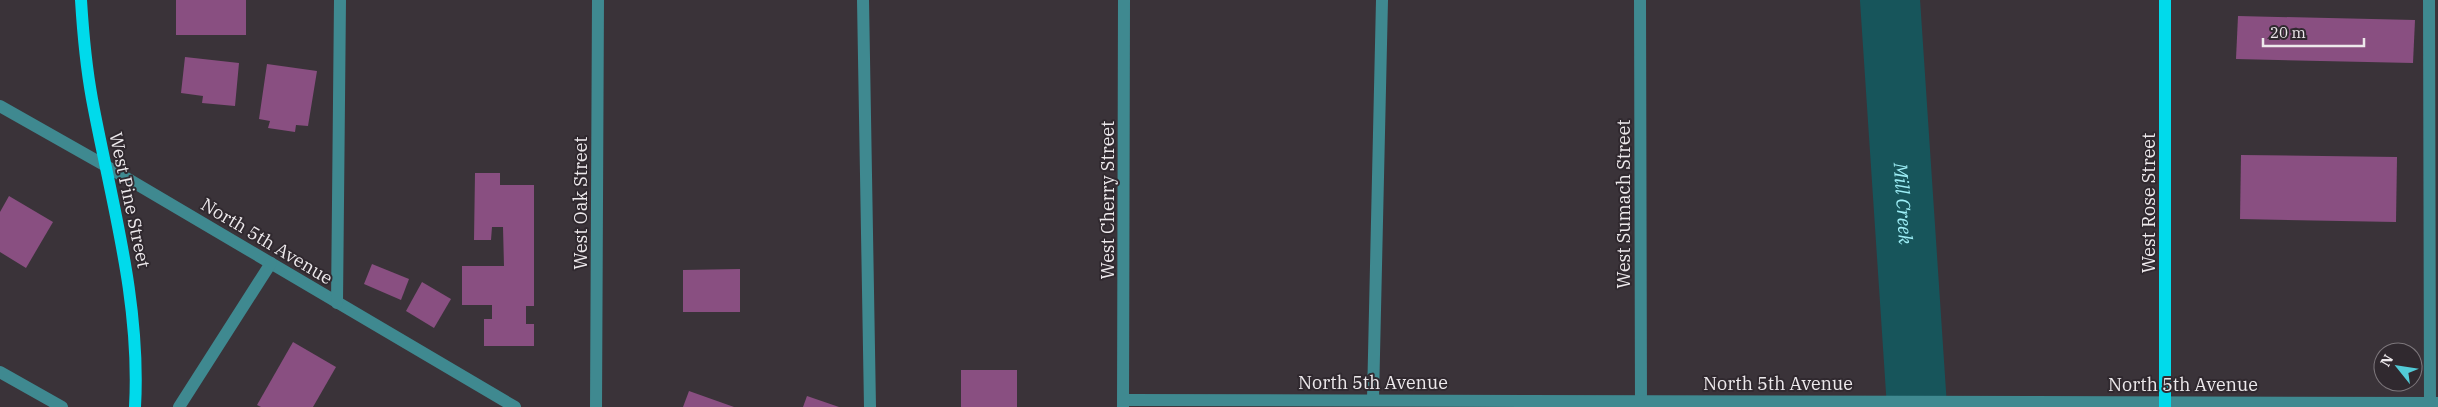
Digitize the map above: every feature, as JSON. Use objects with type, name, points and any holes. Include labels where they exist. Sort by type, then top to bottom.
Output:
[{"type":"main road","name":"West Pine Street","points":[[81,0],[91,96],[130,285],[136,344],[135,407]]},
{"type":"main road","name":"West Rose Street","points":[[2165,0],[2165,404]]},
{"type":"street","points":[[338,303],[340,0]]},
{"type":"street","name":"West Oak Street","points":[[596,407],[598,0]]},
{"type":"street","points":[[863,0],[870,407]]},
{"type":"street","name":"West Cherry Street","points":[[1124,0],[1124,403]]},
{"type":"street","points":[[1373,399],[1382,0]]},
{"type":"street","name":"West Sumach Street","points":[[1640,0],[1641,404]]},
{"type":"street","points":[[2429,0],[2433,404]]},
{"type":"street","name":"North 5th Avenue","points":[[0,106],[106,166],[516,407]]},
{"type":"street","points":[[179,407],[271,263]]},
{"type":"street","points":[[0,372],[62,407]]},
{"type":"street","name":"North 5th Avenue","points":[[1124,403],[1373,399],[1641,404],[1841,401],[2433,404]]},
{"type":"building","points":[[176,0],[246,0],[246,35],[176,35]]},
{"type":"building","points":[[2238,16],[2415,20],[2413,63],[2236,59]]},
{"type":"building","points":[[185,57],[239,63],[235,106],[202,103],[203,96],[181,93]]},
{"type":"building","points":[[267,64],[317,71],[308,126],[296,125],[295,132],[268,128],[270,121],[259,119]]},
{"type":"building","points":[[2241,155],[2397,157],[2396,222],[2240,219]]},
{"type":"building","points":[[475,173],[500,173],[500,185],[534,185],[534,306],[526,306],[526,324],[534,324],[534,346],[484,346],[484,319],[492,319],[492,305],[462,305],[462,266],[504,266],[503,227],[492,227],[491,240],[474,240]]},
{"type":"building","points":[[9,196],[53,222],[26,268],[0,252],[0,212]]},
{"type":"building","points":[[372,264],[409,279],[401,300],[364,284]]},
{"type":"building","points":[[740,269],[740,312],[683,312],[683,270]]},
{"type":"building","points":[[422,282],[451,299],[434,328],[406,311]]},
{"type":"building","points":[[293,342],[336,367],[313,407],[261,407],[257,405]]},
{"type":"building","points":[[961,370],[1017,370],[1017,407],[961,407]]},
{"type":"building","points":[[689,391],[734,407],[683,407]]},
{"type":"building","points":[[807,396],[839,407],[803,407]]},
{"type":"waterway","name":"Mill Creek","points":[[1890,0],[1917,407]]}]
